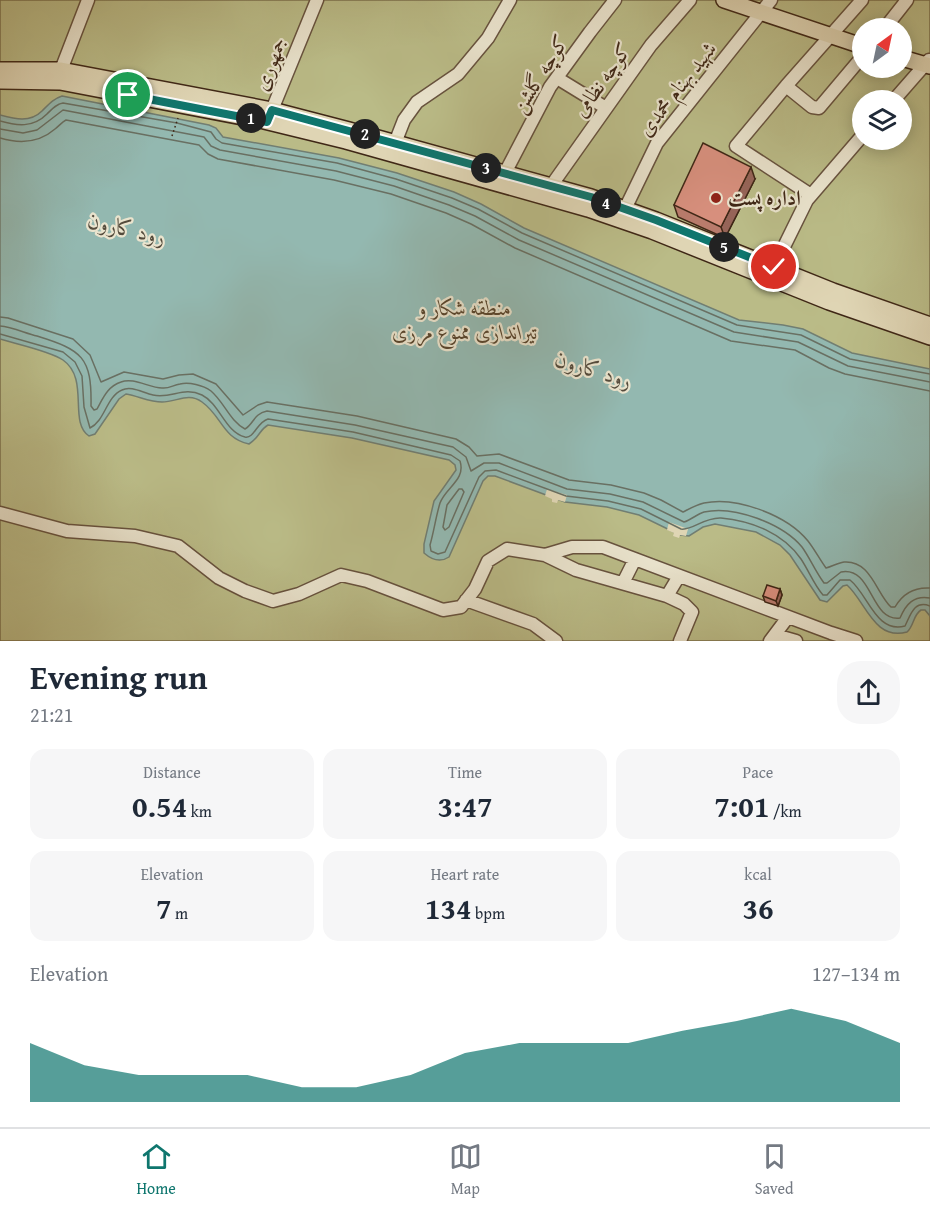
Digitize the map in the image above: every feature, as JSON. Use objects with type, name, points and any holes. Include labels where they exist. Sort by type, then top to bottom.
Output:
[{"type":"main road","points":[[724,0],[765,6],[852,42]]},
{"type":"main road","points":[[912,60],[928,63]]},
{"type":"main road","points":[[0,70],[60,76],[270,116],[394,143],[506,173],[625,209],[928,328]]},
{"type":"main road","points":[[0,81],[60,76]]},
{"type":"main road","points":[[270,116],[588,209],[652,231],[828,302],[928,328]]},
{"type":"street","points":[[60,76],[88,0]]},
{"type":"street","name":"جمهوری","points":[[270,116],[317,0]]},
{"type":"street","points":[[394,143],[404,120],[417,102],[458,74],[488,38],[510,0]]},
{"type":"street","name":"کوچه گلشن","points":[[506,173],[557,78],[615,0]]},
{"type":"street","name":"کوچه نظامی","points":[[551,186],[651,45],[690,0]]},
{"type":"street","points":[[811,195],[736,146],[862,0]]},
{"type":"street","points":[[893,18],[907,0]]},
{"type":"street","name":"شهید بهنام محمدی","points":[[625,209],[657,143],[765,6]]},
{"type":"street","points":[[903,90],[928,63]]},
{"type":"street","points":[[786,86],[812,107],[819,108],[852,69]]},
{"type":"street","points":[[557,78],[606,108]]},
{"type":"street","points":[[774,267],[807,200],[852,148]]},
{"type":"street","points":[[0,513],[67,531],[135,536],[178,546],[219,578],[273,601],[299,594],[340,575],[367,581],[443,610],[461,607],[475,589],[488,561],[507,549],[545,555],[576,570],[667,596],[684,604],[692,612],[680,641]]},
{"type":"street","points":[[545,555],[572,547],[603,547],[856,641]]},
{"type":"street","points":[[623,583],[634,559]]},
{"type":"street","points":[[667,596],[679,576]]},
{"type":"street","points":[[466,600],[533,624],[556,641]]},
{"type":"street","points":[[772,638],[788,617]]},
{"type":"street","points":[[772,638],[796,641]]},
{"type":"path","points":[[172,136],[178,118]]},
{"type":"green space","name":"منطقه شکار و تیراندازی ممنوع مرزی","points":[[0,0],[930,0],[930,641],[0,641]]},
{"type":"water","name":"رود کارون","points":[[62,96],[209,125],[216,128],[223,137],[339,158],[397,173],[454,192],[524,228],[739,320],[803,329],[852,353],[930,369],[930,616],[925,610],[921,610],[907,632],[886,631],[872,618],[847,585],[843,586],[827,602],[820,600],[790,555],[780,545],[756,532],[715,524],[703,527],[689,536],[680,535],[639,515],[607,507],[565,502],[495,476],[488,476],[483,481],[449,557],[436,560],[424,553],[424,544],[434,501],[456,470],[455,465],[449,460],[352,438],[268,425],[249,444],[233,437],[209,408],[197,399],[182,398],[162,402],[126,394],[119,399],[95,434],[89,436],[80,421],[78,389],[71,368],[63,360],[50,354],[0,339],[0,115],[27,119],[37,115]]},
{"type":"pier","points":[[547,489],[567,495],[565,502],[558,500],[557,503],[552,502],[552,499],[545,496]]},
{"type":"pier","points":[[669,522],[688,529],[686,536],[680,535],[679,538],[673,536],[674,533],[667,530]]},
{"type":"building","name":"اداره پست","points":[[703,143],[751,167],[721,227],[674,205]]},
{"type":"building","points":[[767,585],[780,589],[776,601],[763,596]]},
{"type":"place","name":"اداره پست","points":[[716,198]]},
{"type":"route","points":[[128,95],[267,122],[272,110],[349,130],[591,197],[774,267]]}]
